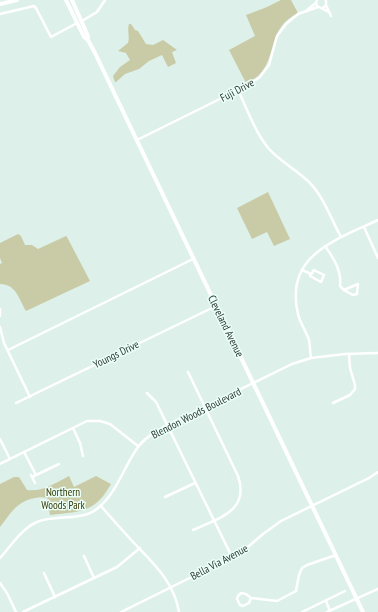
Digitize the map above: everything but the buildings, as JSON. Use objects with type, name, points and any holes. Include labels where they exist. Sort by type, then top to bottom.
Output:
[{"type":"main road","points":[[0,4],[17,0]]},
{"type":"main road","name":"Cleveland Avenue","points":[[66,0],[80,22]]},
{"type":"main road","name":"Cleveland Avenue","points":[[72,0],[84,37],[88,40],[137,140],[363,612]]},
{"type":"street","points":[[0,14],[30,7],[36,8],[51,37],[97,12],[105,0]]},
{"type":"street","points":[[326,0],[331,16]]},
{"type":"street","points":[[316,2],[318,7],[329,12]]},
{"type":"street","name":"Fuji Drive","points":[[137,140],[259,78],[268,65],[282,28],[291,19],[307,10],[316,2]]},
{"type":"street","points":[[323,8],[326,4]]},
{"type":"street","name":"Fuji Drive","points":[[307,10],[310,11],[318,7]]},
{"type":"street","points":[[238,90],[264,142],[282,161],[314,187],[326,207],[340,237]]},
{"type":"street","points":[[311,358],[309,341],[300,322],[296,304],[296,290],[302,270],[313,255],[325,246],[340,237],[378,220]]},
{"type":"street","points":[[364,226],[378,258]]},
{"type":"street","points":[[325,246],[335,259],[341,279],[340,286],[344,290],[353,295],[357,294],[358,284],[344,290]]},
{"type":"street","points":[[8,350],[194,259]]},
{"type":"street","points":[[302,270],[311,274],[310,276],[321,282],[324,275],[314,270],[311,274]]},
{"type":"street","name":"Youngs Drive","points":[[16,403],[216,306]]},
{"type":"street","points":[[0,309],[0,316]]},
{"type":"street","points":[[0,327],[4,343],[30,397]]},
{"type":"street","name":"Blendon Woods Boulevard","points":[[0,558],[23,532],[35,523],[87,514],[95,511],[112,492],[138,446],[167,425],[292,364],[311,358],[378,353]]},
{"type":"street","points":[[333,403],[350,395],[355,389],[350,368],[350,354]]},
{"type":"street","points":[[188,372],[241,485],[241,496],[236,505],[228,513],[193,530]]},
{"type":"street","points":[[147,392],[156,402],[232,558]]},
{"type":"street","points":[[0,464],[87,421],[100,421],[114,427],[138,446]]},
{"type":"street","points":[[73,428],[80,443],[83,456]]},
{"type":"street","points":[[0,439],[10,459]]},
{"type":"street","points":[[24,452],[36,475]]},
{"type":"street","points":[[35,483],[32,476],[59,464]]},
{"type":"street","name":"Bella Via Avenue","points":[[121,612],[232,558],[242,552],[281,521],[369,478],[378,472]]},
{"type":"street","points":[[166,497],[195,483]]},
{"type":"street","points":[[101,506],[155,564],[165,577],[178,604],[179,612]]},
{"type":"street","points":[[23,612],[117,566],[140,548]]},
{"type":"street","points":[[251,598],[249,603],[244,606],[240,605],[237,599],[241,594],[246,594],[251,598],[274,602],[294,593],[297,588],[299,575],[302,568],[336,555]]},
{"type":"street","points":[[84,556],[94,578]]},
{"type":"street","points":[[44,573],[54,597]]},
{"type":"street","points":[[0,583],[7,593],[16,612]]},
{"type":"street","points":[[326,601],[329,611],[378,589]]},
{"type":"street","points":[[302,612],[345,591]]},
{"type":"green space","points":[[281,0],[291,0],[298,13],[288,19],[277,34],[265,67],[259,75],[246,83],[229,50],[255,36],[246,15]]},
{"type":"green space","points":[[129,24],[131,24],[135,30],[138,31],[146,44],[153,45],[163,40],[177,50],[172,52],[176,63],[168,67],[162,55],[149,61],[139,69],[125,74],[115,82],[113,76],[120,67],[130,60],[126,53],[118,51],[128,43]]},
{"type":"green space","points":[[268,192],[290,239],[274,246],[267,232],[252,239],[237,208]]},
{"type":"green space","points":[[18,234],[21,236],[25,245],[32,245],[38,249],[66,236],[90,281],[26,311],[13,289],[0,284],[0,264],[2,263],[0,258],[0,243]]},
{"type":"green space","name":"Northern Woods Park","points":[[69,476],[74,487],[96,476],[111,484],[99,501],[86,509],[78,511],[50,515],[47,498],[40,497],[23,502],[14,509],[0,527],[0,484],[14,477],[19,477],[27,490],[38,490]]}]
